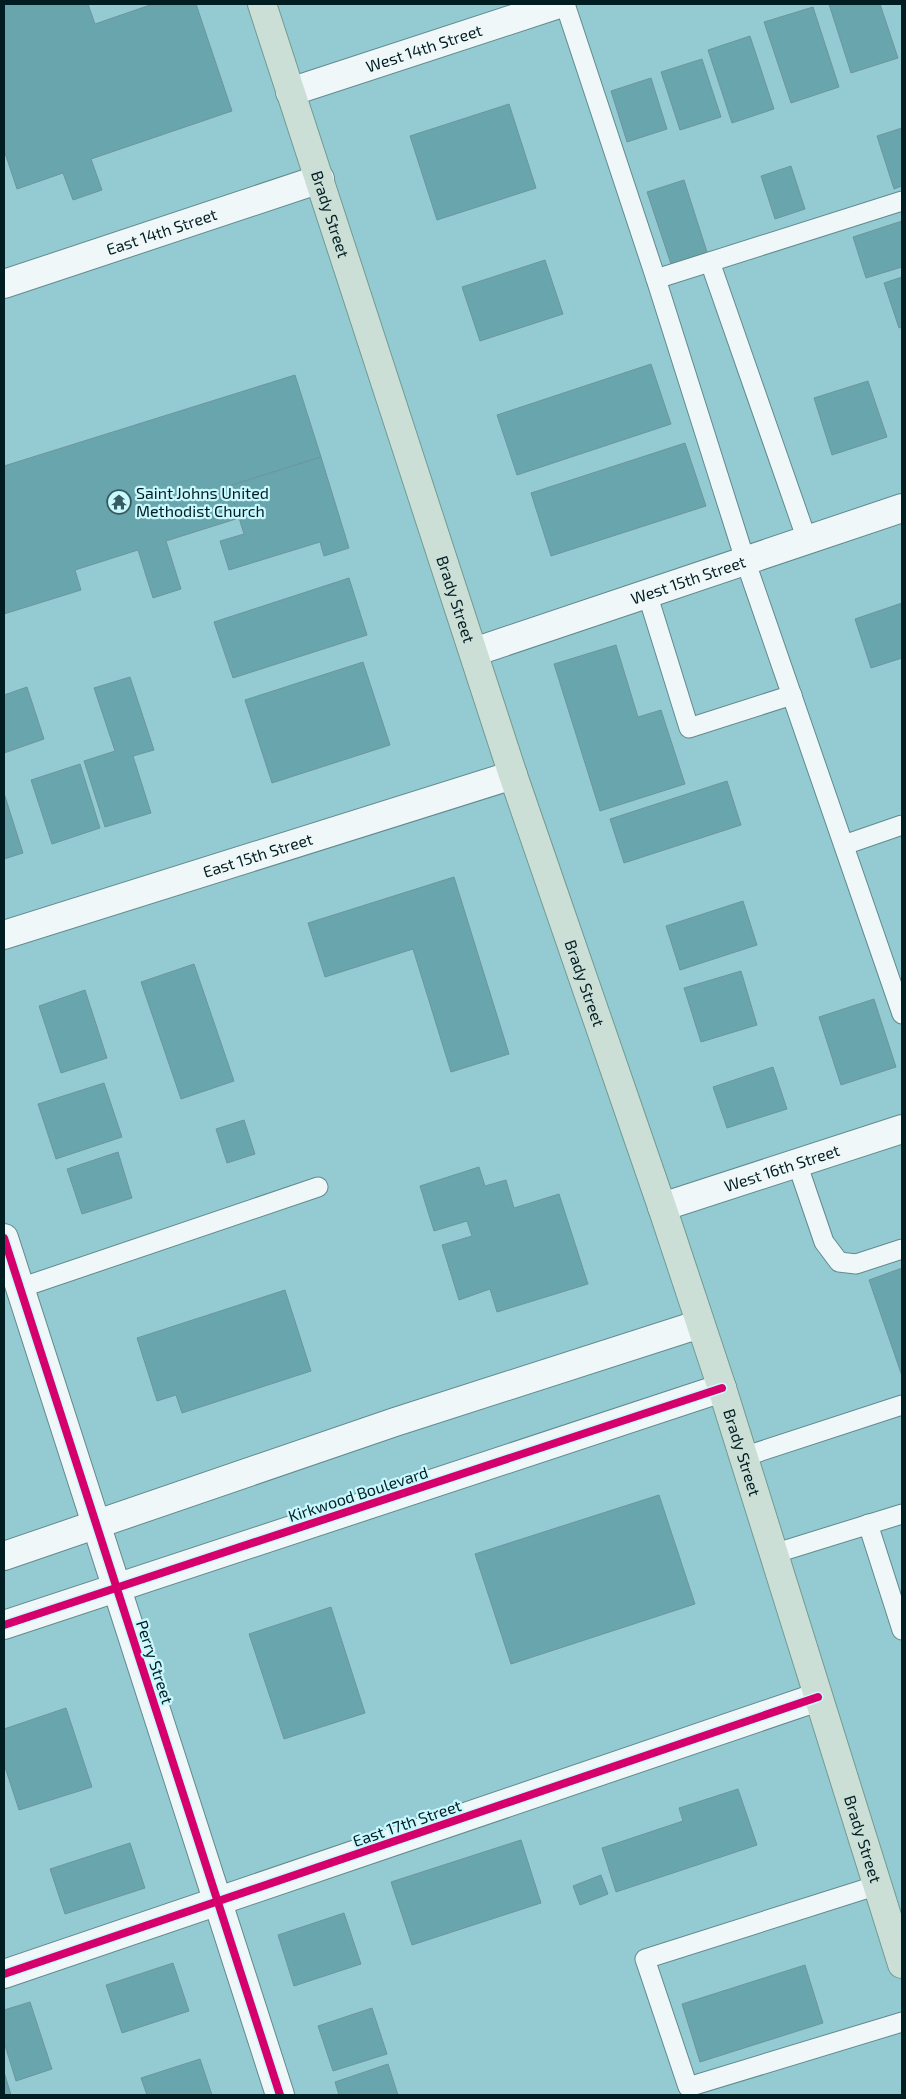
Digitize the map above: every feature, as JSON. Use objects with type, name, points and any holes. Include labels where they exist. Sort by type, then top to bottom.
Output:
[{"type":"highway","name":"Brady Street","points":[[262,4],[513,775],[662,1207],[722,1388],[902,1964]]},
{"type":"street","name":"West 14th Street","points":[[290,92],[559,4]]},
{"type":"street","name":"East 14th Street","points":[[4,284],[320,180]]},
{"type":"street","name":"West 15th Street","points":[[474,652],[902,508]]},
{"type":"street","name":"East 15th Street","points":[[4,935],[513,775]]},
{"type":"street","name":"West 16th Street","points":[[662,1207],[902,1129]]},
{"type":"street","name":"Perry Street","points":[[4,1238],[280,2095]]},
{"type":"street","points":[[4,1556],[396,1422],[700,1324]]},
{"type":"street","name":"Kirkwood Boulevard","points":[[4,1625],[722,1388]]},
{"type":"street","name":"East 17th Street","points":[[4,1974],[818,1697]]},
{"type":"lane","points":[[565,4],[656,279],[745,560],[902,1014]]},
{"type":"lane","points":[[656,279],[902,201]]},
{"type":"lane","points":[[710,262],[807,540]]},
{"type":"lane","points":[[647,594],[688,728],[792,695]]},
{"type":"lane","points":[[844,845],[902,825]]},
{"type":"lane","points":[[797,1163],[824,1242],[839,1262],[856,1264],[902,1250]]},
{"type":"lane","points":[[20,1288],[318,1187]]},
{"type":"lane","points":[[743,1457],[902,1405]]},
{"type":"lane","points":[[773,1554],[902,1514]]},
{"type":"lane","points":[[868,1524],[902,1630]]},
{"type":"lane","points":[[878,1885],[645,1959],[688,2087],[902,2022]]},
{"type":"building","points":[[4,4],[88,4],[95,24],[153,4],[196,4],[232,111],[91,159],[102,190],[73,200],[63,173],[17,189],[4,150]]},
{"type":"building","points":[[829,4],[880,4],[898,58],[851,73]]},
{"type":"building","points":[[813,7],[839,87],[791,103],[764,22]]},
{"type":"building","points":[[750,36],[774,109],[732,123],[708,50]]},
{"type":"building","points":[[702,59],[721,117],[680,130],[661,72]]},
{"type":"building","points":[[651,78],[667,129],[627,142],[611,91]]},
{"type":"building","points":[[509,104],[536,188],[437,220],[410,136]]},
{"type":"building","points":[[902,128],[902,186],[894,189],[877,136]]},
{"type":"building","points":[[791,166],[805,209],[775,219],[761,176]]},
{"type":"building","points":[[684,180],[707,252],[671,264],[647,192]]},
{"type":"building","points":[[902,221],[902,267],[866,278],[853,237]]},
{"type":"building","points":[[545,260],[563,314],[480,341],[462,287]]},
{"type":"building","points":[[902,277],[902,327],[899,328],[884,283]]},
{"type":"building","points":[[651,364],[671,424],[517,475],[497,415]]},
{"type":"building","name":"Saint Johns United Methodist Church","points":[[295,375],[321,457],[229,486],[239,518],[166,541],[181,589],[153,598],[138,550],[75,570],[81,590],[4,614],[4,466]]},
{"type":"building","points":[[868,381],[887,437],[832,455],[814,398]]},
{"type":"building","points":[[685,443],[706,506],[551,556],[531,493]]},
{"type":"building","points":[[321,457],[349,548],[324,556],[320,542],[229,570],[220,541],[244,534],[229,486]]},
{"type":"building","points":[[349,578],[367,635],[233,678],[214,622]]},
{"type":"building","points":[[902,603],[902,658],[871,668],[855,619]]},
{"type":"building","points":[[616,645],[638,717],[661,710],[685,784],[600,811],[554,664]]},
{"type":"building","points":[[363,662],[390,745],[272,783],[245,700]]},
{"type":"building","points":[[130,677],[154,750],[133,756],[151,813],[105,827],[84,761],[115,751],[94,688]]},
{"type":"building","points":[[27,687],[44,739],[4,753],[4,695]]},
{"type":"building","points":[[80,764],[100,828],[52,844],[31,780]]},
{"type":"building","points":[[727,781],[741,825],[624,863],[610,819]]},
{"type":"building","points":[[4,793],[23,853],[4,859]]},
{"type":"building","points":[[454,877],[509,1054],[451,1072],[413,949],[325,977],[308,923]]},
{"type":"building","points":[[743,901],[757,945],[680,970],[666,926]]},
{"type":"building","points":[[194,964],[234,1081],[181,1099],[141,982]]},
{"type":"building","points":[[741,971],[757,1025],[701,1042],[684,988]]},
{"type":"building","points":[[85,990],[107,1058],[61,1073],[39,1006]]},
{"type":"building","points":[[874,999],[896,1067],[841,1085],[819,1017]]},
{"type":"building","points":[[773,1067],[787,1109],[727,1128],[713,1087]]},
{"type":"building","points":[[104,1083],[122,1137],[56,1159],[38,1104]]},
{"type":"building","points":[[244,1120],[255,1154],[227,1163],[216,1129]]},
{"type":"building","points":[[118,1152],[132,1198],[82,1214],[67,1169]]},
{"type":"building","points":[[479,1167],[485,1186],[506,1180],[514,1208],[559,1194],[588,1284],[497,1312],[490,1289],[459,1300],[442,1245],[472,1236],[467,1221],[434,1231],[420,1186]]},
{"type":"building","points":[[902,1268],[902,1376],[869,1280]]},
{"type":"building","points":[[285,1290],[311,1371],[182,1413],[176,1395],[157,1401],[137,1338]]},
{"type":"building","points":[[659,1495],[695,1604],[511,1664],[475,1554]]},
{"type":"building","points":[[331,1607],[365,1713],[284,1739],[249,1634]]},
{"type":"building","points":[[66,1708],[92,1787],[19,1810],[4,1764],[4,1729]]},
{"type":"building","points":[[738,1789],[757,1845],[616,1892],[602,1848],[683,1821],[679,1808]]},
{"type":"building","points":[[521,1840],[541,1903],[412,1945],[391,1882]]},
{"type":"building","points":[[130,1843],[145,1888],[65,1914],[50,1869]]},
{"type":"building","points":[[601,1875],[608,1894],[580,1905],[573,1886]]},
{"type":"building","points":[[344,1913],[361,1964],[294,1986],[278,1935]]},
{"type":"building","points":[[173,1963],[189,2011],[122,2033],[106,1985]]},
{"type":"building","points":[[805,1965],[823,2023],[700,2062],[682,2004]]},
{"type":"building","points":[[30,2002],[52,2069],[16,2081],[4,2042],[4,2010]]},
{"type":"building","points":[[372,2008],[387,2054],[333,2071],[318,2026]]},
{"type":"building","points":[[200,2059],[212,2095],[147,2095],[141,2078]]},
{"type":"building","points":[[388,2064],[398,2095],[339,2095],[335,2082]]},
{"type":"building","points":[[4,2072],[11,2095],[4,2095]]},
{"type":"cycle path","points":[[4,1238],[280,2095]]},
{"type":"cycle path","points":[[4,1625],[722,1388]]},
{"type":"cycle path","points":[[4,1974],[818,1697]]},
{"type":"place","name":"Saint Johns United Methodist Church","points":[[119,502]]}]
